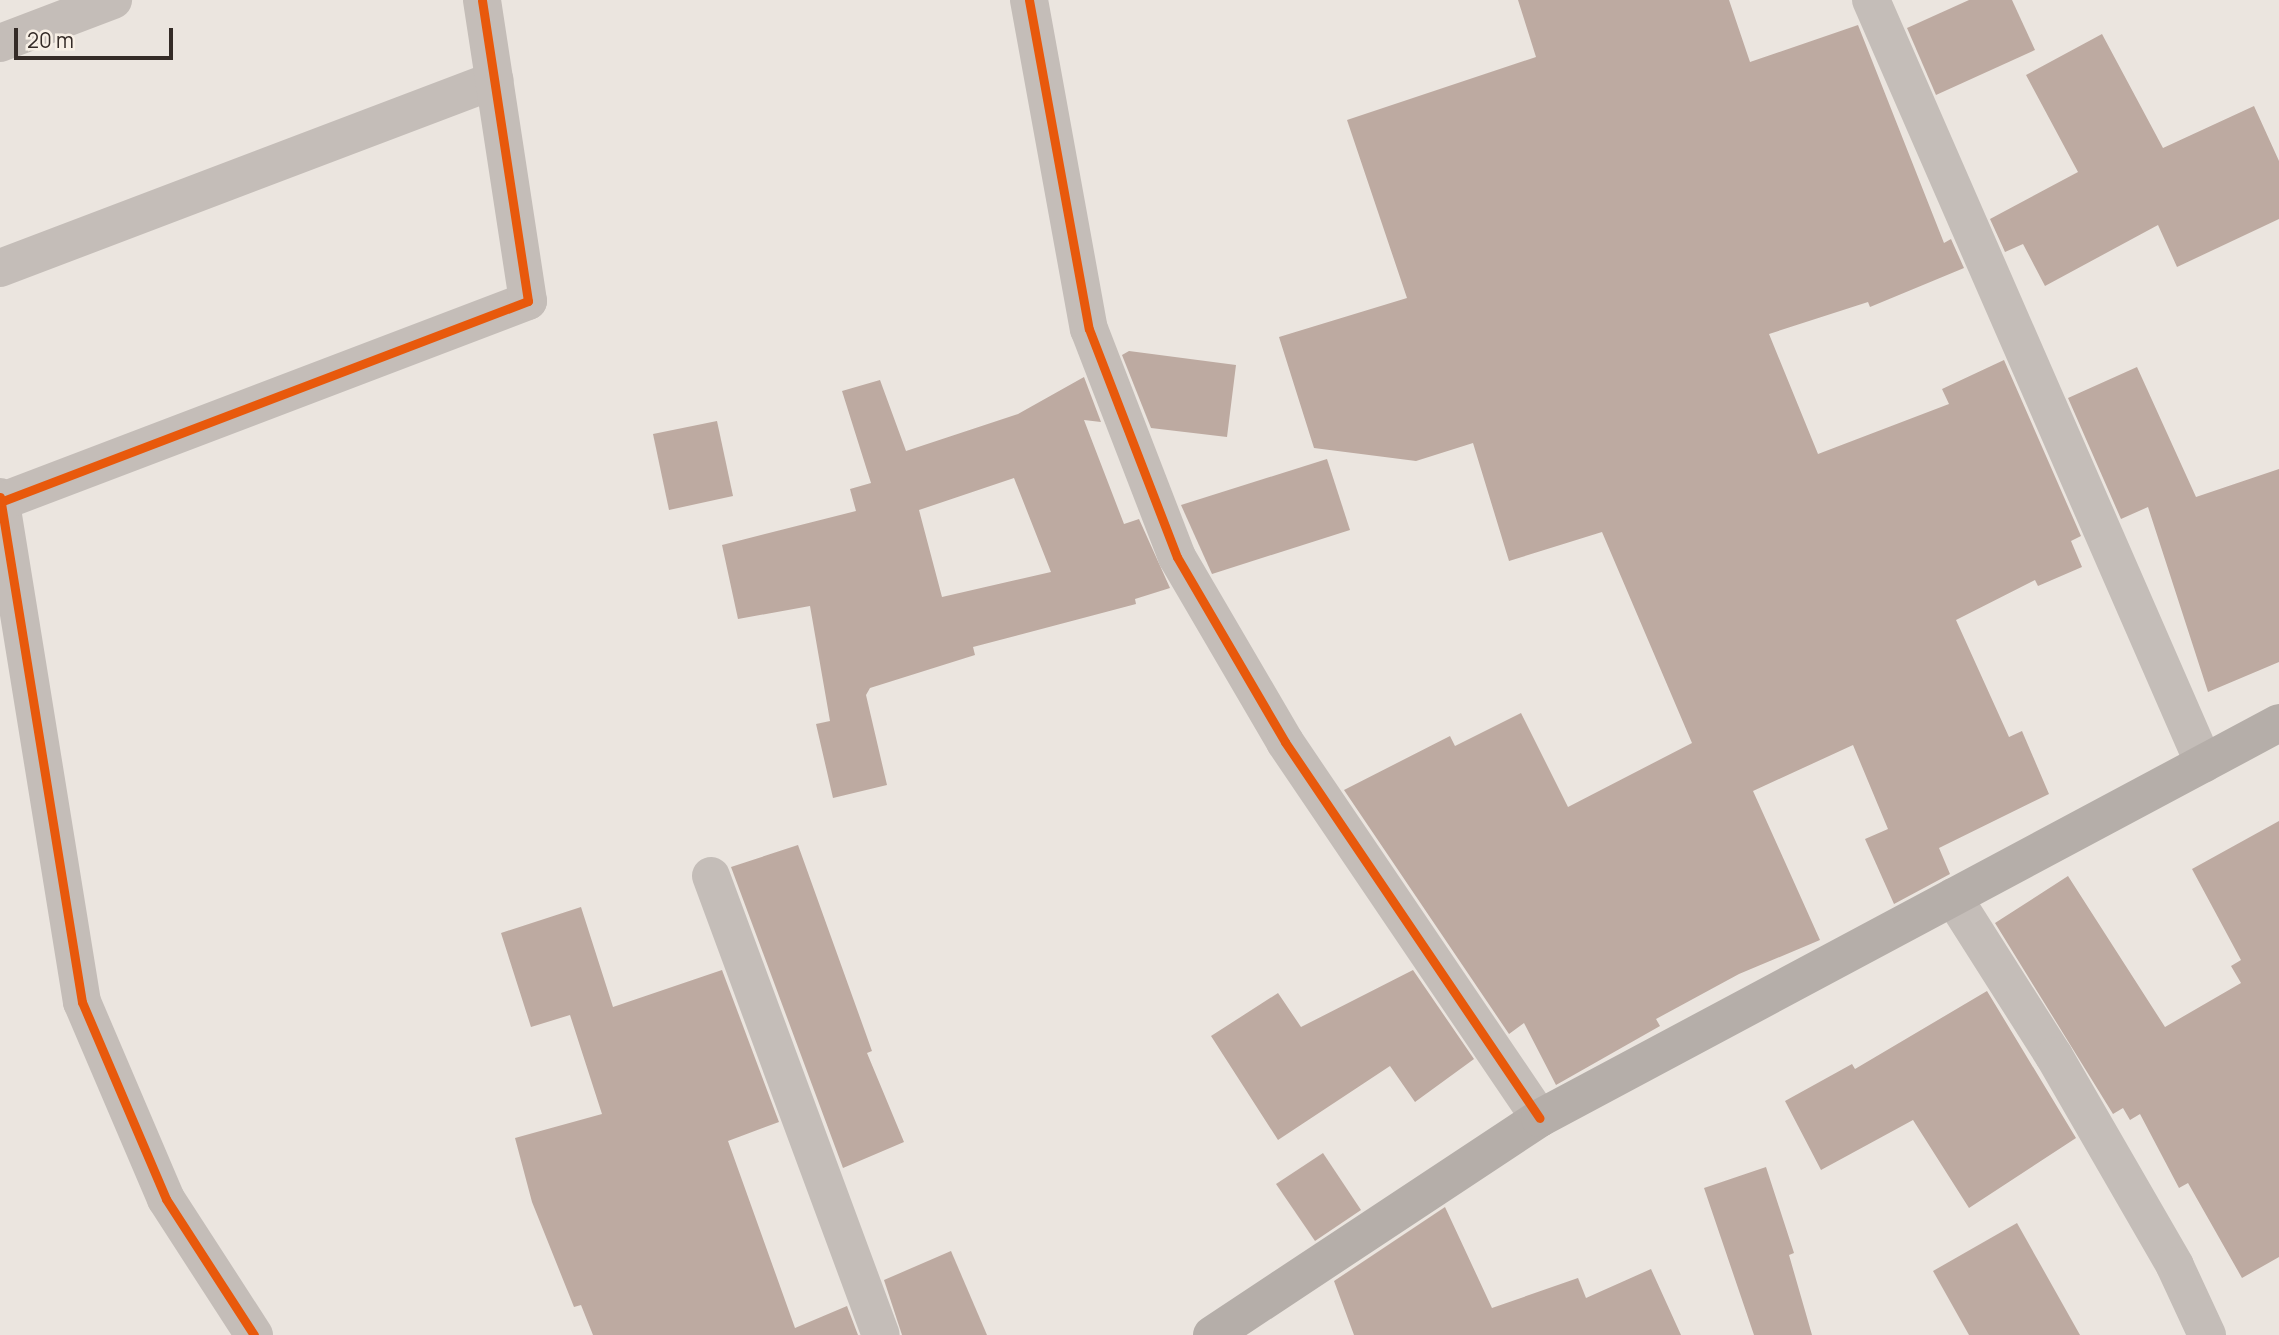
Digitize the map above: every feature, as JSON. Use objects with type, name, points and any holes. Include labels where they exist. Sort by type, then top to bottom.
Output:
[{"type":"main road","points":[[1212,1335],[1540,1118],[2279,723]]},
{"type":"street","points":[[0,43],[113,0]]},
{"type":"street","points":[[0,502],[528,301],[482,0]]},
{"type":"street","points":[[1029,0],[1089,329],[1177,557],[1292,753],[1540,1118]]},
{"type":"street","points":[[1871,0],[2204,764]]},
{"type":"street","points":[[0,268],[495,80]]},
{"type":"street","points":[[0,497],[82,1002],[166,1199],[254,1335]]},
{"type":"street","points":[[711,876],[881,1335]]},
{"type":"street","points":[[1953,897],[2060,1068],[2175,1266],[2207,1335]]},
{"type":"building","points":[[1518,0],[1729,0],[1750,62],[1858,25],[1944,243],[1951,239],[1964,268],[1870,307],[1868,302],[1769,334],[1818,454],[1949,404],[1942,389],[2004,360],[2081,536],[2071,541],[2082,567],[2038,586],[2035,580],[1956,620],[2009,737],[2022,731],[2049,794],[1939,848],[1950,874],[1894,904],[1865,839],[1888,829],[1853,745],[1753,791],[1820,940],[1739,974],[1656,1019],[1660,1026],[1556,1085],[1524,1023],[1509,1034],[1344,790],[1450,736],[1455,746],[1521,713],[1568,807],[1692,743],[1602,532],[1509,561],[1473,443],[1416,461],[1314,448],[1279,337],[1407,298],[1347,120],[1536,57]]},
{"type":"building","points":[[1969,0],[2012,0],[2035,50],[1936,95],[1907,28]]},
{"type":"building","points":[[2102,34],[2163,148],[2254,106],[2279,161],[2279,219],[2177,267],[2158,225],[2045,286],[2023,244],[2005,252],[1990,219],[2078,172],[2026,75]]},
{"type":"building","points":[[1129,351],[1236,365],[1227,437],[1151,428],[1122,355]]},
{"type":"building","points":[[2137,367],[2196,497],[2279,469],[2279,662],[2208,692],[2148,507],[2121,519],[2068,398]]},
{"type":"building","points":[[1084,377],[1101,422],[1084,420],[1124,524],[1139,519],[1170,588],[1135,599],[1136,604],[973,647],[975,655],[870,688],[866,695],[887,785],[833,798],[816,724],[830,721],[810,606],[738,619],[722,545],[856,511],[850,489],[871,483],[842,391],[880,380],[906,451],[1018,414]],"holes":[[[1014,478],[1051,572],[942,597],[919,510]]]},
{"type":"building","points":[[717,421],[733,496],[669,510],[653,434]]},
{"type":"building","points":[[1327,459],[1350,530],[1212,574],[1181,505]]},
{"type":"building","points":[[2279,821],[2279,1257],[2242,1278],[2188,1183],[2179,1188],[2140,1114],[2130,1120],[2123,1108],[2113,1114],[1995,923],[2068,876],[2165,1027],[2241,983],[2231,966],[2241,960],[2192,869]]},
{"type":"building","points":[[798,845],[872,1051],[867,1053],[904,1142],[843,1168],[731,867]]},
{"type":"building","points":[[581,907],[613,1007],[722,970],[779,1122],[728,1141],[795,1328],[847,1306],[858,1335],[593,1335],[581,1305],[574,1307],[532,1202],[515,1138],[602,1114],[570,1015],[531,1027],[501,933]]},
{"type":"building","points":[[1413,970],[1474,1059],[1415,1102],[1390,1066],[1278,1140],[1211,1036],[1278,993],[1301,1027]]},
{"type":"building","points":[[1987,991],[2076,1138],[1969,1208],[1913,1120],[1821,1170],[1785,1101],[1852,1064],[1855,1069]]},
{"type":"building","points":[[1323,1153],[1361,1210],[1315,1241],[1276,1184]]},
{"type":"building","points":[[1766,1167],[1794,1253],[1789,1255],[1812,1335],[1754,1335],[1704,1188]]},
{"type":"building","points":[[1445,1207],[1492,1308],[1578,1278],[1586,1298],[1651,1269],[1681,1335],[1354,1335],[1334,1281]]},
{"type":"building","points":[[2017,1223],[2080,1335],[1969,1335],[1933,1271]]},
{"type":"building","points":[[951,1251],[987,1335],[902,1335],[884,1280]]},
{"type":"cycle path","points":[[0,502],[528,301],[482,0]]},
{"type":"cycle path","points":[[1029,0],[1089,329],[1177,557],[1285,742],[1540,1118]]},
{"type":"cycle path","points":[[0,497],[82,1002],[166,1199],[254,1335]]}]
